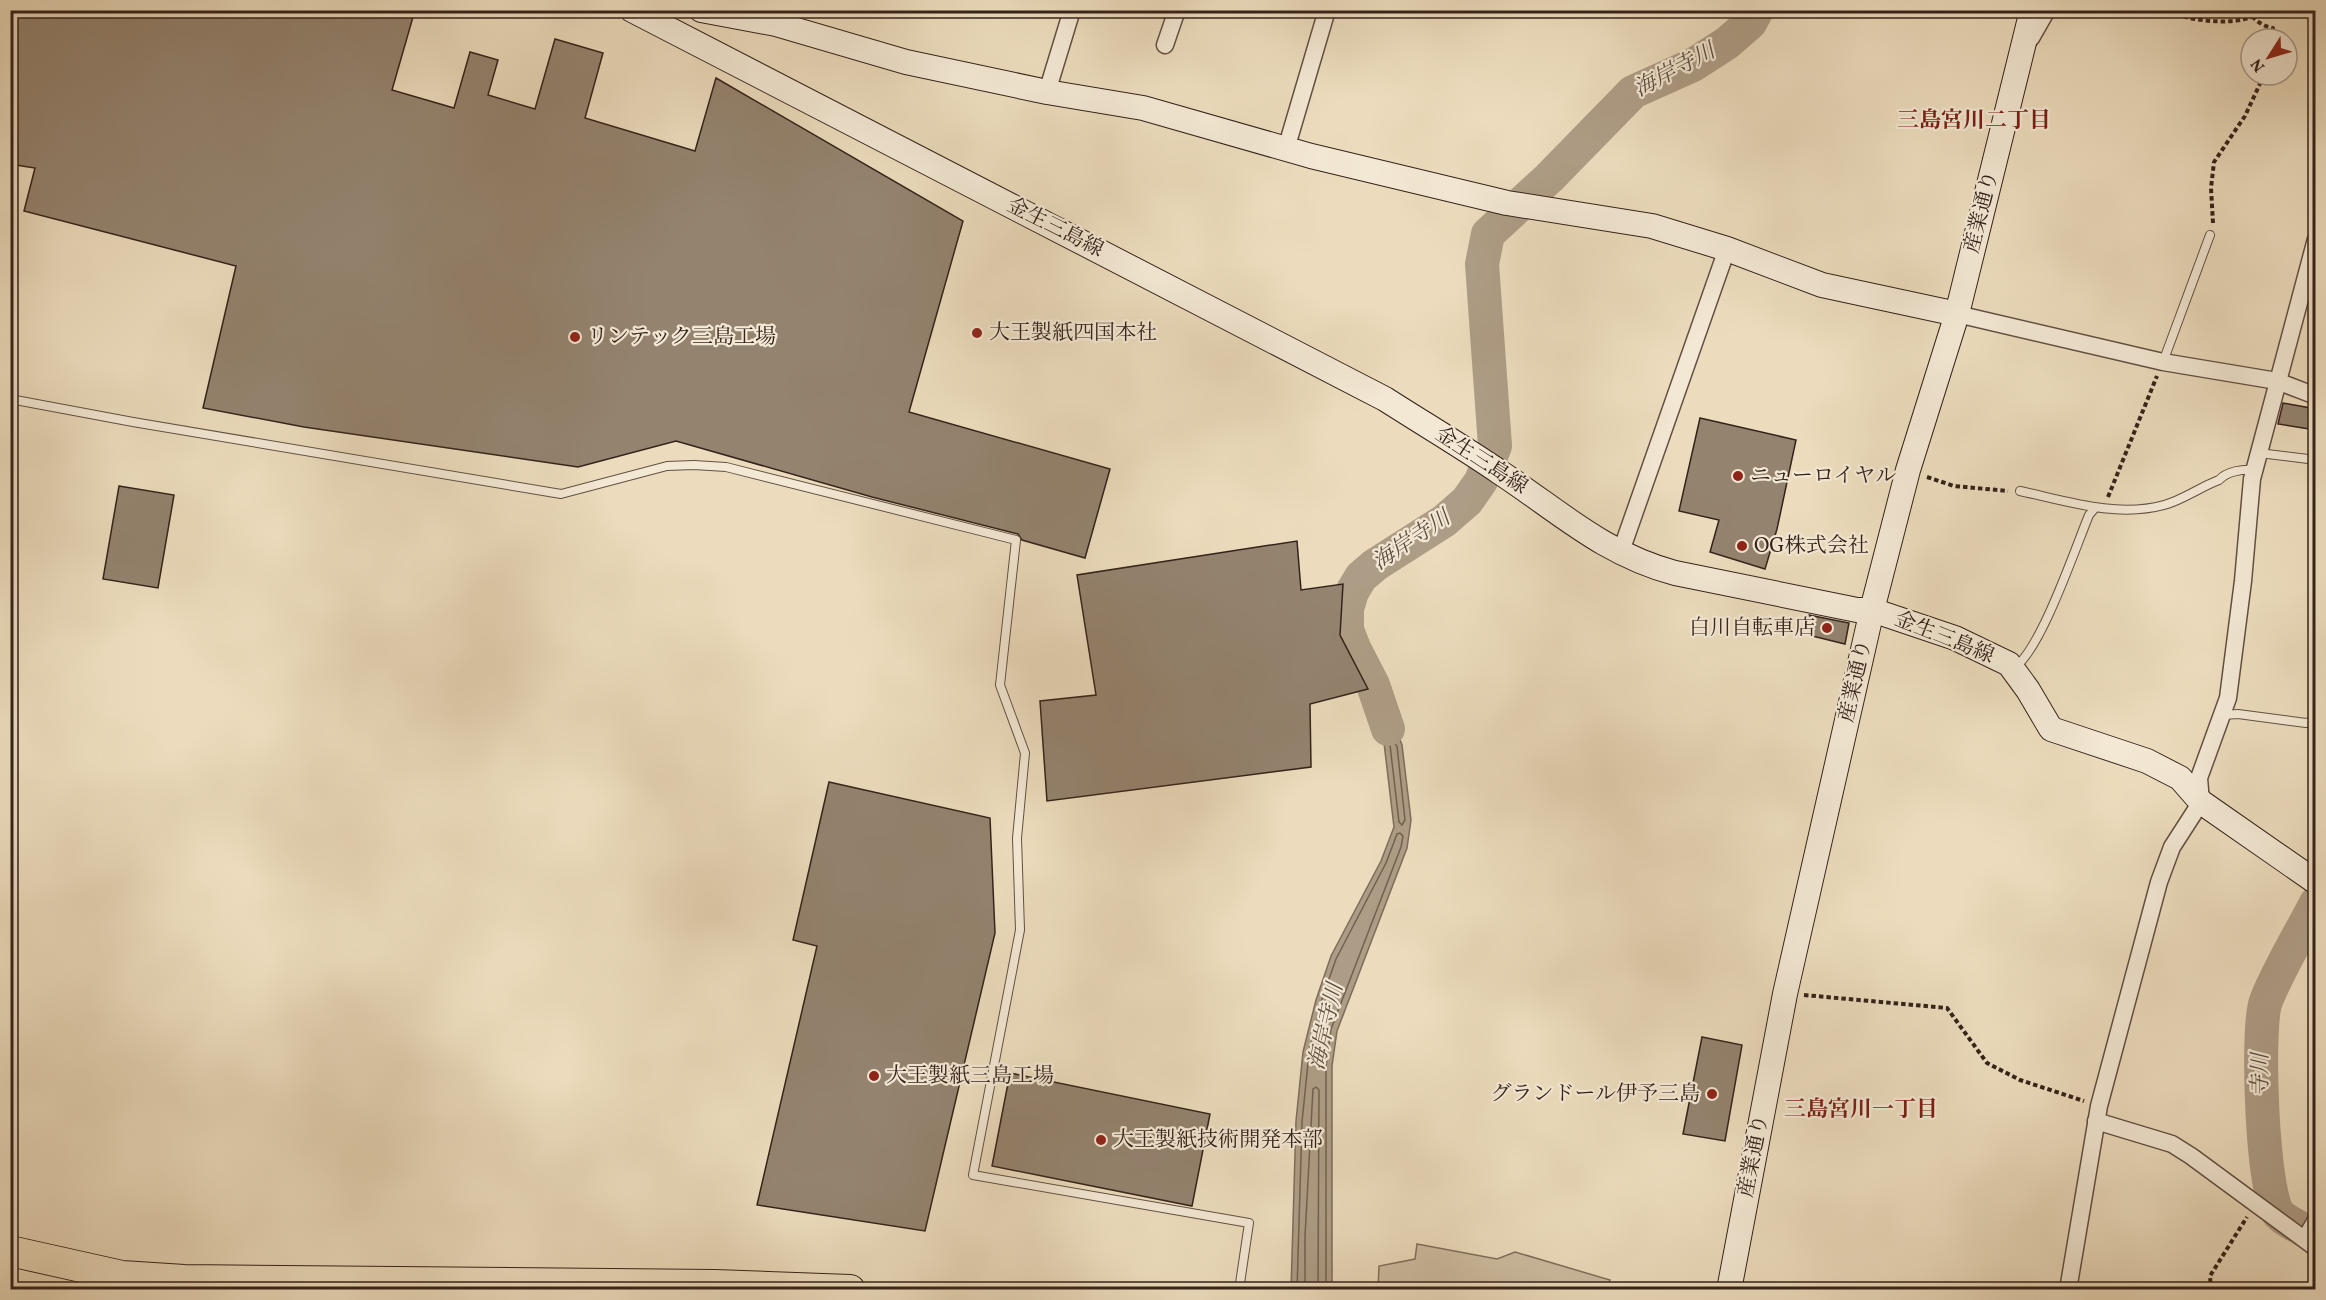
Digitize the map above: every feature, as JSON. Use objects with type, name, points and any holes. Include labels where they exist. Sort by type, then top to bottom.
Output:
[{"type":"highway","points":[[10,1251],[119,1283],[184,1280],[455,1286],[850,1290]]},
{"type":"street","name":"金生三島線","points":[[632,10],[1385,399],[1503,473],[1581,530],[1620,554],[1675,573],[1857,610],[1872,610],[1955,638],[2008,664],[2051,729],[2147,761],[2180,778],[2201,802],[2316,882]]},
{"type":"street","points":[[701,10],[776,24],[906,62],[1047,92],[1143,108],[1286,149],[1518,205],[1652,226],[1727,249],[1822,285],[2163,362],[2277,381],[2316,396]]},
{"type":"street","points":[[1047,92],[1072,10]]},
{"type":"street","points":[[1165,45],[1177,10]]},
{"type":"street","points":[[1286,149],[1327,10]]},
{"type":"street","name":"産業通り","points":[[1729,1290],[1785,994],[1872,610],[1908,470],[1957,314],[2032,10]]},
{"type":"street","points":[[2021,55],[2047,10]]},
{"type":"street","points":[[2068,1290],[2098,1113],[2159,882],[2172,847],[2201,802],[2199,778],[2228,698],[2254,470],[2316,239]]},
{"type":"street","points":[[1620,554],[1727,249]]},
{"type":"street","points":[[2098,1113],[2172,1144],[2310,1243],[2315,1221]]},
{"type":"lane","points":[[2163,362],[2210,235]]},
{"type":"lane","points":[[10,399],[561,494],[667,466],[726,467],[1016,540],[1000,685],[1024,753],[1017,838],[1020,930],[973,1175],[1249,1223],[1239,1290]]},
{"type":"lane","points":[[2259,453],[2316,460]]},
{"type":"lane","points":[[2020,491],[2095,508],[2147,508],[2163,506],[2220,480],[2223,476],[2254,470]]},
{"type":"lane","points":[[2012,669],[2022,662],[2035,642],[2089,515],[2095,508]]},
{"type":"lane","points":[[2223,715],[2238,714],[2306,723],[2316,721]]},
{"type":"path","points":[[2162,10],[2180,18],[2239,22],[2252,17]]},
{"type":"path","points":[[2248,10],[2252,17],[2265,27]]},
{"type":"path","points":[[2210,235],[2213,224],[2211,188],[2214,162],[2245,116],[2258,87]]},
{"type":"path","points":[[2105,508],[2105,502],[2110,496],[2163,362]]},
{"type":"path","points":[[1908,470],[1954,486],[2020,491]]},
{"type":"path","points":[[1785,994],[1947,1008],[1987,1063],[2020,1080],[2098,1113]]},
{"type":"path","points":[[2211,1290],[2210,1276],[2255,1204]]},
{"type":"shaded area","points":[[1417,1244],[1497,1259],[1515,1252],[1610,1280],[1608,1289],[1378,1289],[1379,1266],[1415,1259]]},
{"type":"water","points":[[1373,685],[1378,685],[1402,745],[1411,820],[1407,848],[1337,1031],[1332,1066],[1332,1289],[1291,1290],[1296,1121],[1303,1052],[1316,1000],[1331,956],[1381,861],[1394,827],[1384,743],[1362,694]]},
{"type":"building","name":"リンテック三島工場","points":[[10,10],[415,10],[392,90],[454,108],[470,52],[498,60],[488,95],[535,109],[555,39],[603,53],[585,118],[695,151],[716,78],[963,221],[909,412],[1110,469],[1085,558],[1022,540],[1018,534],[872,497],[676,441],[578,467],[304,427],[203,408],[236,266],[24,211],[35,168],[10,164]]},
{"type":"building","points":[[2283,403],[2316,409],[2316,430],[2278,424]]},
{"type":"building","name":"ニューロイヤル","points":[[1700,418],[1796,440],[1777,529],[1765,569],[1710,552],[1719,520],[1679,511]]},
{"type":"building","points":[[119,486],[174,495],[158,588],[103,579]]},
{"type":"building","points":[[1297,541],[1301,590],[1343,584],[1340,635],[1368,689],[1310,704],[1311,767],[1047,801],[1040,701],[1096,695],[1077,575]]},
{"type":"building","name":"白川自転車店","points":[[1809,615],[1849,623],[1845,644],[1804,634]]},
{"type":"building","name":"大王製紙三島工場","points":[[829,782],[990,818],[995,933],[925,1231],[757,1205],[817,946],[793,940]]},
{"type":"building","name":"グランドール伊予三島","points":[[1702,1037],[1742,1045],[1725,1141],[1683,1134]]},
{"type":"building","name":"大王製紙技術開発本部","points":[[1010,1073],[1210,1114],[1192,1206],[992,1166]]},
{"type":"waterway","name":"海岸寺川","points":[[1388,729],[1373,685],[1347,630],[1347,609],[1352,592],[1361,577],[1375,565],[1444,521],[1467,501],[1481,481],[1495,446],[1482,264],[1488,234],[1549,178],[1633,92],[1693,65],[1727,43],[1750,23],[1757,10]]},
{"type":"waterway","name":"寺川","points":[[2314,1235],[2282,1217],[2273,1201],[2268,1177],[2262,1110],[2261,1042],[2266,1001],[2316,903]]},
{"type":"place","name":"大王製紙四国本社","points":[[977,333]]},
{"type":"place","name":"リンテック三島工場","points":[[575,337]]},
{"type":"place","name":"ニューロイヤル","points":[[1738,476]]},
{"type":"place","name":"OG株式会社","points":[[1742,546]]},
{"type":"place","name":"白川自転車店","points":[[1827,628]]},
{"type":"place","name":"大王製紙三島工場","points":[[874,1076]]},
{"type":"place","name":"グランドール伊予三島","points":[[1712,1094]]},
{"type":"place","name":"大王製紙技術開発本部","points":[[1101,1140]]},
{"type":"district","name":"三島宮川二丁目","points":[[1974,121]]},
{"type":"district","name":"三島宮川一丁目","points":[[1861,1110]]}]
